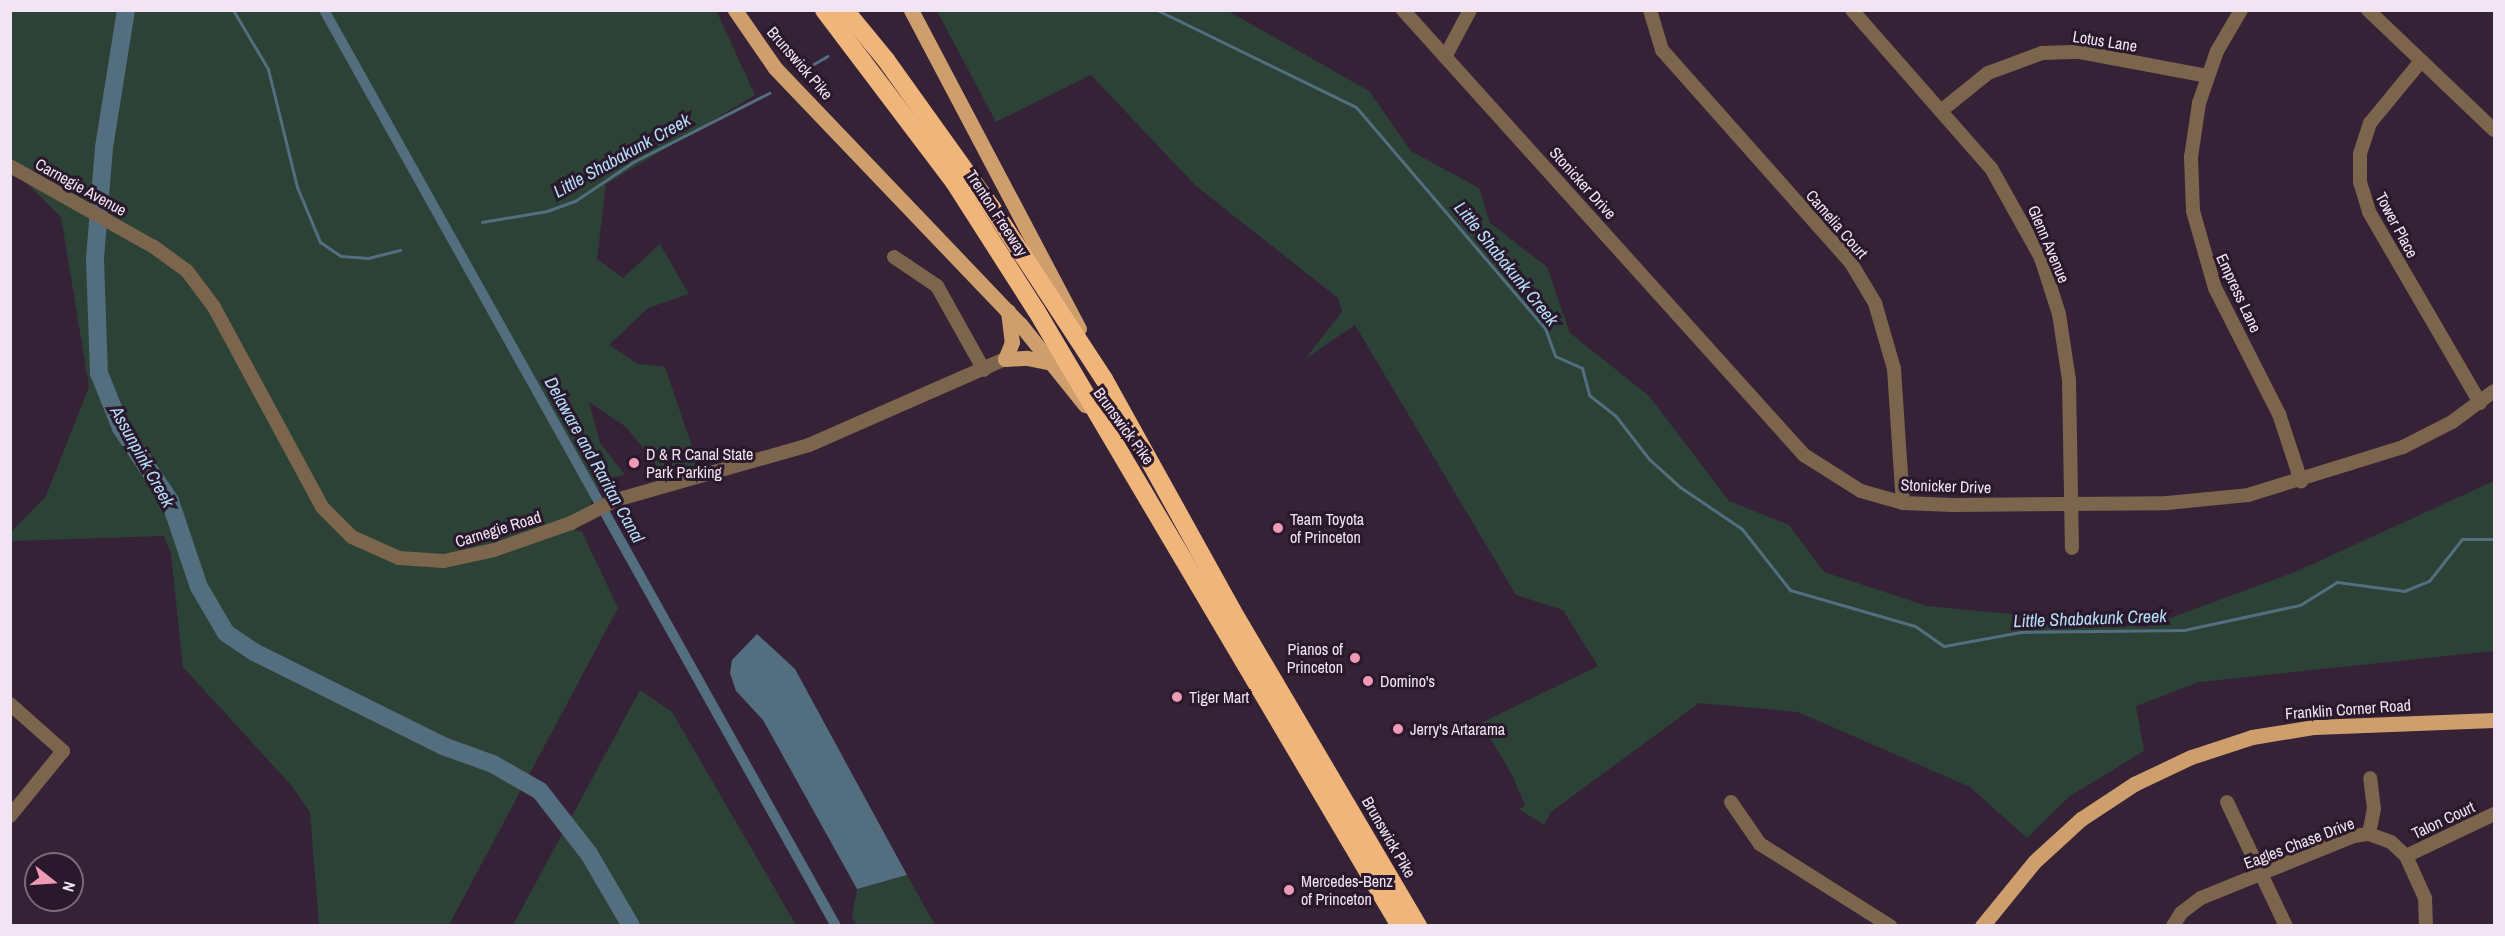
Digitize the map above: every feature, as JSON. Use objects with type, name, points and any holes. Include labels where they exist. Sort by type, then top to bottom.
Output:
[{"type":"highway","name":"Trenton Freeway","points":[[824,10],[954,182],[1120,449]]},
{"type":"highway","name":"Trenton Freeway","points":[[845,10],[886,60],[992,208],[1104,379]]},
{"type":"highway","name":"Brunswick Pike","points":[[1104,379],[1232,610],[1418,926]]},
{"type":"highway","name":"Brunswick Pike","points":[[1120,449],[1400,926]]},
{"type":"main road","name":"Brunswick Pike","points":[[735,10],[775,68],[1008,311],[1120,449]]},
{"type":"main road","name":"Brunswick Pike","points":[[911,10],[1104,379]]},
{"type":"main road","points":[[1008,311],[1012,342],[1005,359],[1027,358],[1052,363]]},
{"type":"main road","name":"Franklin Corner Road","points":[[1982,926],[2034,862],[2081,819],[2134,784],[2191,757],[2252,737],[2314,727],[2494,720]]},
{"type":"street","name":"Stonicker Drive","points":[[1403,10],[1804,455],[1841,482],[1903,503],[2072,504],[2205,501],[2301,481],[2403,447],[2480,403],[2494,392]]},
{"type":"street","points":[[1445,57],[1470,10]]},
{"type":"street","name":"Camelia Court","points":[[1650,10],[1662,50],[1851,263],[1875,303],[1894,369],[1903,503]]},
{"type":"street","name":"Glenn Avenue","points":[[1852,10],[1979,152],[2012,199],[2051,286],[2069,380],[2072,548]]},
{"type":"street","name":"Empress Lane","points":[[2241,10],[2207,76],[2191,157],[2199,241],[2215,288],[2279,414],[2301,481]]},
{"type":"street","points":[[2368,10],[2494,130]]},
{"type":"street","name":"Lotus Lane","points":[[1942,110],[1988,73],[2042,53],[2080,52],[2207,76]]},
{"type":"street","name":"Tower Place","points":[[2421,61],[2370,123],[2360,154],[2360,182],[2369,212],[2480,403]]},
{"type":"street","name":"Carnegie Avenue","points":[[10,166],[81,209],[135,236]]},
{"type":"street","name":"Carnegie Road","points":[[135,236],[173,259],[204,291],[311,491],[333,520],[362,544],[412,560],[460,559],[543,533],[616,501],[774,457],[984,370],[1005,359]]},
{"type":"street","points":[[894,257],[937,286],[984,370]]},
{"type":"street","points":[[10,704],[63,751],[10,816]]},
{"type":"street","points":[[2369,834],[2374,808],[2370,778]]},
{"type":"street","points":[[1731,802],[1760,844],[1890,926]]},
{"type":"street","points":[[2227,802],[2286,926]]},
{"type":"street","name":"Talon Court","points":[[2406,856],[2494,814]]},
{"type":"street","name":"Eagles Chase Drive","points":[[2173,926],[2181,913],[2201,898],[2354,836],[2369,834],[2391,842],[2406,856],[2425,898],[2426,926]]},
{"type":"green space","points":[[716,10],[755,95],[606,184],[597,259],[623,278],[660,244],[689,294],[648,308],[609,345],[638,364],[665,367],[699,467],[662,472],[626,427],[589,402],[600,443],[625,475],[605,479],[575,530],[582,532],[618,608],[449,925],[319,925],[310,812],[290,784],[183,667],[171,554],[164,536],[11,541],[11,532],[46,496],[89,387],[61,217],[11,167],[10,11]]},
{"type":"green space","points":[[937,11],[1228,11],[1369,91],[1411,151],[1479,188],[1490,223],[1547,267],[1570,333],[1649,396],[1729,501],[1789,525],[1824,572],[1927,606],[2146,627],[2295,572],[2494,481],[2494,651],[2199,682],[2136,706],[2144,751],[2070,796],[2027,838],[1970,787],[1798,712],[1699,703],[1551,812],[1544,825],[1519,809],[1525,805],[1511,773],[1481,723],[1598,666],[1563,610],[1516,595],[1355,325],[1305,359],[1342,312],[1338,298],[1196,186],[1091,75],[996,122]]},
{"type":"green space","points":[[640,690],[672,712],[796,925],[513,925]]},
{"type":"green space","points":[[907,875],[935,925],[856,925],[852,917],[857,889]]},
{"type":"water","points":[[757,634],[795,669],[907,875],[857,889],[763,720],[736,691],[730,673],[732,660]]},
{"type":"waterway","name":"Assunpink Creek","points":[[126,10],[104,147],[95,260],[99,373],[121,428],[170,501],[199,587],[226,633],[254,652],[443,746],[493,764],[540,791],[589,854],[631,926]]},
{"type":"waterway","name":"Little Shabakunk Creek","points":[[233,10],[268,69],[297,187],[320,242],[341,256],[368,258],[400,250]]},
{"type":"waterway","name":"Delaware and Raritan Canal","points":[[324,10],[836,926]]},
{"type":"waterway","name":"Little Shabakunk Creek","points":[[1157,10],[1356,107],[1545,328],[1555,356],[1582,368],[1589,395],[1615,415],[1649,459],[1680,487],[1742,529],[1790,590],[1915,626],[1944,646],[2021,632],[2184,630],[2300,605],[2337,582],[2404,591],[2429,581],[2462,539],[2494,539]]},
{"type":"waterway","name":"Little Shabakunk Creek","points":[[798,73],[828,56]]},
{"type":"waterway","name":"Little Shabakunk Creek","points":[[482,222],[547,211],[575,201],[633,162],[769,93]]},
{"type":"place","name":"D & R Canal State Park Parking","points":[[634,463]]},
{"type":"place","name":"Team Toyota of Princeton","points":[[1278,528]]},
{"type":"place","name":"Pianos of Princeton","points":[[1355,658]]},
{"type":"place","name":"Domino's","points":[[1368,681]]},
{"type":"place","name":"Tiger Mart","points":[[1177,697]]},
{"type":"place","name":"Jerry's Artarama","points":[[1398,729]]},
{"type":"place","name":"Mercedes-Benz of Princeton","points":[[1289,890]]}]
